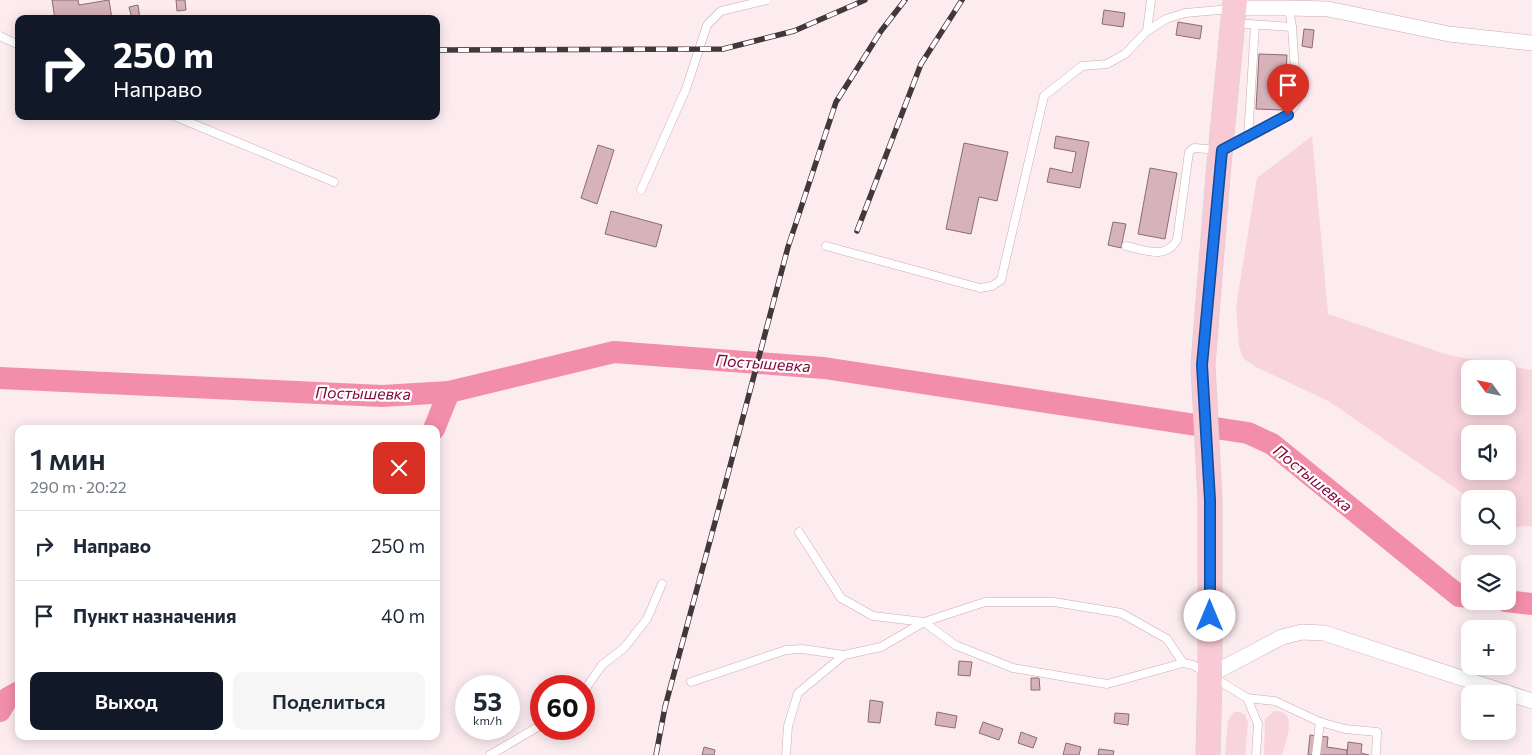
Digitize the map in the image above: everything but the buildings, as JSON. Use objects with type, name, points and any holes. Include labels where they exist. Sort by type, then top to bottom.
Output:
[{"type":"main road","points":[[1208,755],[1210,500],[1202,365],[1222,150],[1240,14]]},
{"type":"street","points":[[1240,14],[1289,8],[1328,9],[1449,34],[1532,42]]},
{"type":"street","points":[[1210,675],[1282,637],[1302,632],[1324,633],[1532,700]]},
{"type":"lane","points":[[641,190],[686,89],[707,25],[721,11],[767,0]]},
{"type":"lane","points":[[1147,31],[1151,0]]},
{"type":"lane","points":[[1126,246],[1163,252],[1172,248],[1177,240],[1189,152],[1194,148],[1222,150],[1248,138],[1288,115],[1294,109],[1297,102],[1289,8]]},
{"type":"lane","points":[[826,246],[980,288],[992,286],[1001,280],[1044,96],[1082,66],[1107,64],[1125,54],[1147,31],[1166,19],[1185,13],[1240,14],[1292,27]]},
{"type":"lane","points":[[1240,14],[1248,138]]},
{"type":"lane","points":[[0,36],[15,43]]},
{"type":"lane","points":[[184,120],[334,182]]},
{"type":"lane","points":[[799,532],[841,598],[873,616],[924,622],[955,645],[1013,668],[1107,684],[1183,663],[1193,665],[1247,698],[1275,701],[1320,722],[1346,729],[1377,732],[1376,755]]},
{"type":"lane","points":[[595,676],[602,666],[624,648],[647,618],[662,584]]},
{"type":"lane","points":[[691,682],[786,650],[802,649],[844,655],[881,647],[924,622],[985,602],[1054,602],[1122,613],[1167,638],[1183,663]]},
{"type":"lane","points":[[786,755],[788,726],[798,693],[844,655]]},
{"type":"lane","points":[[1247,698],[1258,724],[1256,755]]},
{"type":"lane","points":[[1316,755],[1320,722]]},
{"type":"lane","points":[[490,755],[530,731]]},
{"type":"shaded area","points":[[1312,136],[1328,314],[1448,355],[1476,360],[1461,360],[1461,415],[1516,415],[1516,367],[1532,370],[1532,526],[1516,527],[1516,490],[1461,490],[1461,492],[1330,402],[1254,366],[1243,358],[1239,346],[1236,307],[1257,178]]},
{"type":"shaded area","points":[[1274,711],[1282,712],[1286,715],[1289,721],[1288,735],[1282,755],[1264,755],[1265,719]]},
{"type":"shaded area","points":[[1234,712],[1240,712],[1245,715],[1248,723],[1245,755],[1225,755],[1228,720]]},
{"type":"waterway","name":"Постышевка","points":[[0,378],[382,396],[449,392],[614,352],[824,368],[1248,433],[1272,444],[1461,596]]},
{"type":"waterway","points":[[436,425],[449,392]]},
{"type":"waterway","name":"Постышевка","points":[[1516,602],[1532,604]]},
{"type":"waterway","points":[[0,711],[8,698],[15,694]]},
{"type":"railway","points":[[440,50],[723,49],[794,31],[865,0]]},
{"type":"railway","points":[[656,755],[665,707],[788,247],[836,102],[881,31],[905,0]]},
{"type":"railway","points":[[857,231],[921,64],[962,0]]},
{"type":"route","points":[[1210,616],[1210,500],[1202,365],[1218,175],[1222,150],[1248,138],[1288,115]]}]
